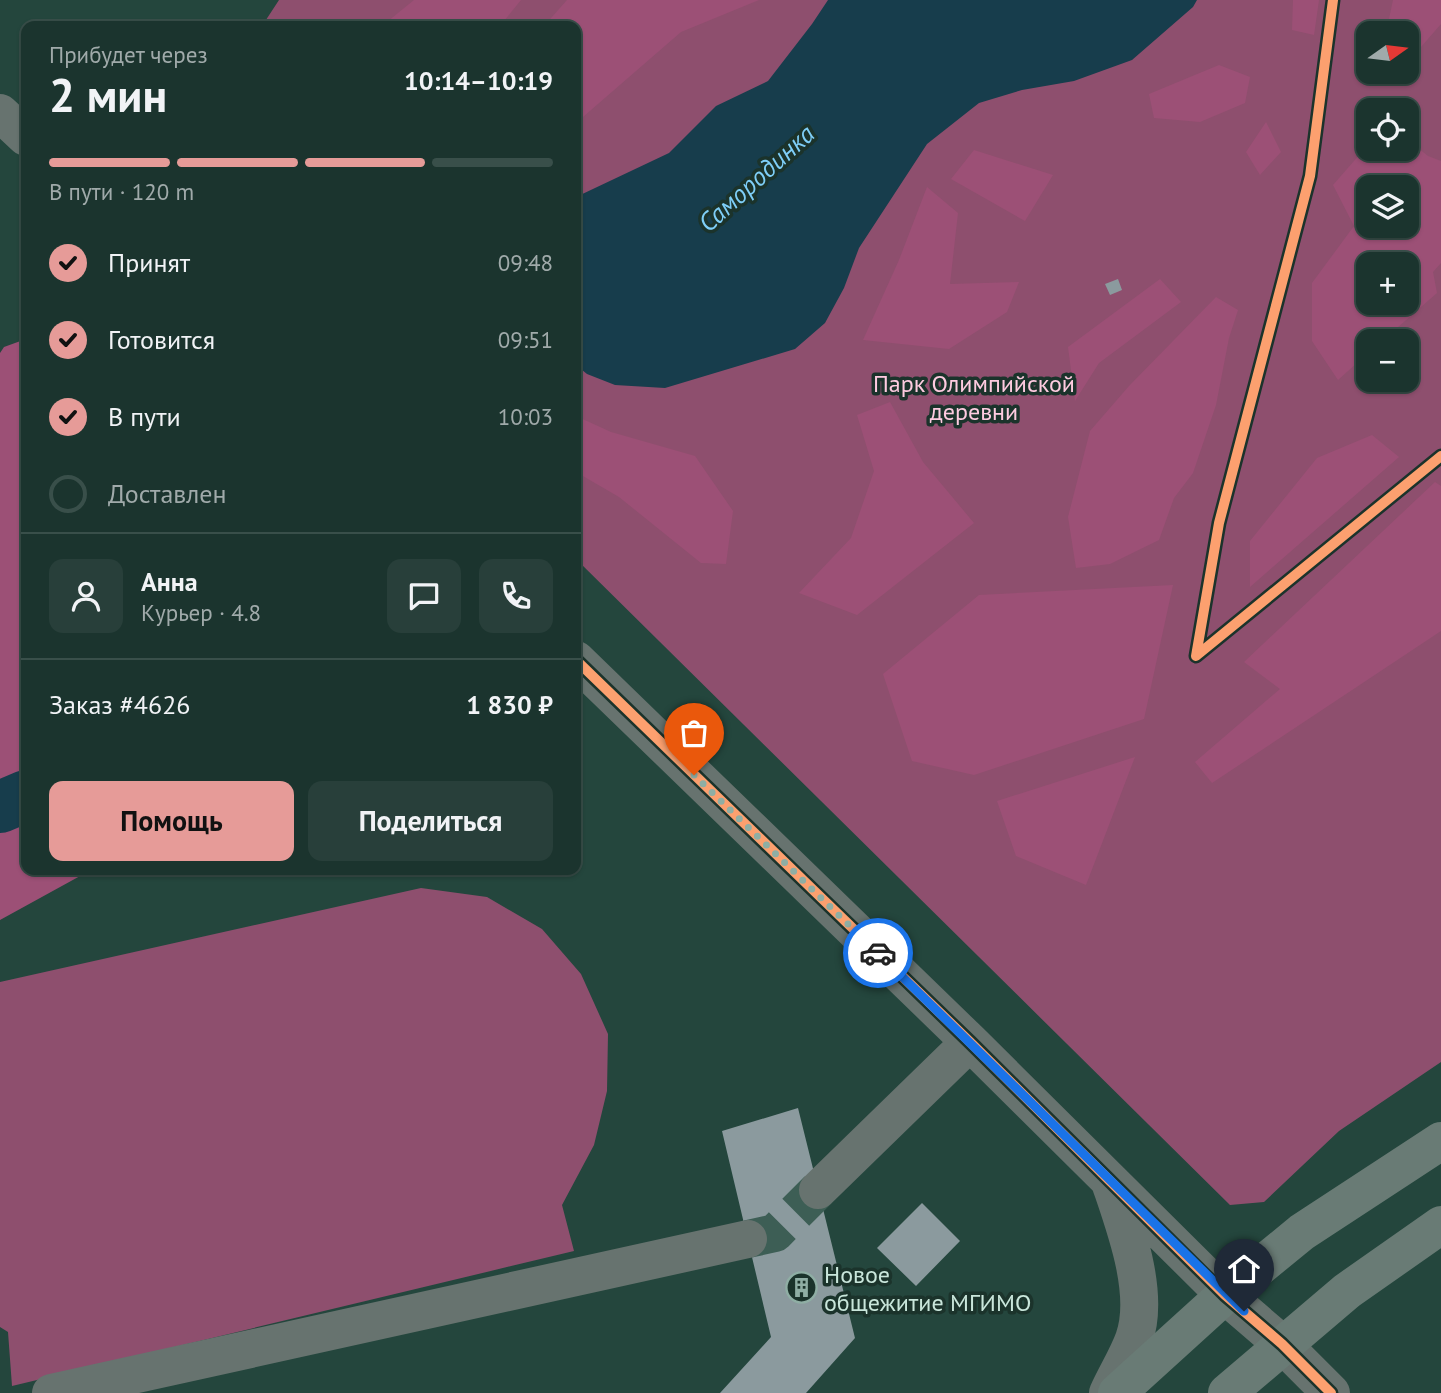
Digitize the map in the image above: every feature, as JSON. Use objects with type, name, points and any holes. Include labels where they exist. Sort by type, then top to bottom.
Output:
[{"type":"main road","points":[[1117,1393],[1225,1295],[1302,1232],[1441,1141]]},
{"type":"main road","points":[[1227,1393],[1347,1291],[1441,1225]]},
{"type":"street","points":[[0,113],[21,132]]},
{"type":"street","points":[[581,665],[970,1042],[1225,1295],[1282,1344],[1331,1393]]},
{"type":"street","points":[[818,1190],[970,1042]]},
{"type":"street","points":[[1108,1393],[1135,1338],[1140,1313],[1132,1258],[1109,1180]]},
{"type":"street","points":[[51,1393],[748,1239]]},
{"type":"green space","name":"Парк Олимпийской деревни","points":[[279,0],[1441,0],[1441,1062],[1339,1131],[1264,1202],[1230,1205],[581,564],[581,21],[265,21]]},
{"type":"green space","points":[[421,888],[487,897],[542,929],[581,974],[608,1034],[607,1091],[594,1145],[562,1205],[574,1251],[12,1386],[8,1332],[0,1327],[0,982]]},
{"type":"shaded area","points":[[414,0],[521,0],[504,21],[388,21]]},
{"type":"shaded area","points":[[567,0],[759,0],[681,32],[581,119],[581,21],[548,21]]},
{"type":"shaded area","points":[[1293,0],[1319,0],[1314,35],[1292,30]]},
{"type":"shaded area","points":[[1393,0],[1441,0],[1441,24],[1419,49],[1419,21],[1389,21]]},
{"type":"shaded area","points":[[1219,65],[1250,77],[1245,103],[1200,122],[1154,118],[1149,94]]},
{"type":"shaded area","points":[[1266,122],[1281,152],[1260,175],[1246,152]]},
{"type":"shaded area","points":[[1419,149],[1441,161],[1441,263],[1433,272],[1437,293],[1419,309],[1419,252],[1356,252],[1356,315],[1412,315],[1396,329],[1356,329],[1356,364],[1338,380],[1312,341],[1312,283],[1354,226],[1333,185],[1356,159],[1356,161],[1419,161]]},
{"type":"shaded area","points":[[974,150],[1053,175],[1025,221],[951,179]]},
{"type":"shaded area","points":[[927,187],[958,213],[950,284],[1019,282],[1007,312],[949,349],[863,340],[899,260]]},
{"type":"shaded area","points":[[1160,279],[1181,302],[1099,363],[1075,401],[1068,347]]},
{"type":"shaded area","points":[[1216,297],[1238,310],[1229,338],[1216,405],[1193,473],[1174,498],[1159,540],[1110,564],[1076,568],[1068,517],[1090,431],[1129,386]]},
{"type":"shaded area","points":[[21,341],[21,875],[82,875],[0,920],[0,353],[4,347]]},
{"type":"shaded area","points":[[890,402],[923,462],[974,523],[857,615],[799,593],[851,538],[874,471],[857,415]]},
{"type":"shaded area","points":[[581,418],[611,432],[695,456],[733,511],[726,564],[701,563],[619,497],[581,475]]},
{"type":"shaded area","points":[[1372,435],[1399,457],[1250,587],[1250,541],[1317,458]]},
{"type":"shaded area","points":[[1435,482],[1441,486],[1441,631],[1212,783],[1195,762],[1280,689],[1244,662]]},
{"type":"shaded area","points":[[1173,585],[1144,719],[974,775],[912,761],[883,674],[979,595]]},
{"type":"shaded area","points":[[1135,757],[1086,885],[1016,856],[997,801]]},
{"type":"water","points":[[828,0],[1197,0],[1193,7],[1132,60],[1074,81],[1022,90],[979,103],[927,144],[859,248],[844,288],[825,323],[795,349],[665,388],[615,385],[587,374],[581,369],[581,195],[669,153],[716,106],[768,81]]},
{"type":"building","points":[[1118,279],[1122,290],[1110,295],[1105,284]]},
{"type":"building","name":"Новое общежитие МГИМО","points":[[798,1108],[855,1338],[806,1393],[720,1393],[771,1337],[722,1131]]},
{"type":"building","points":[[922,1203],[960,1241],[916,1286],[877,1248]]},
{"type":"waterway","name":"Самородинка","points":[[0,807],[21,798]]},
{"type":"tunnel","points":[[748,1239],[775,1233],[818,1190]]},
{"type":"cycle path","points":[[1333,0],[1310,176],[1219,523],[1196,656],[1441,456]]},
{"type":"cycle path","points":[[581,665],[970,1042],[1225,1295],[1282,1344],[1331,1393]]},
{"type":"way so far","points":[[694,775],[878,953]]},
{"type":"place","name":"Новое общежитие МГИМО","points":[[801,1288]]},
{"type":"route","points":[[878,953],[1244,1311]]}]
